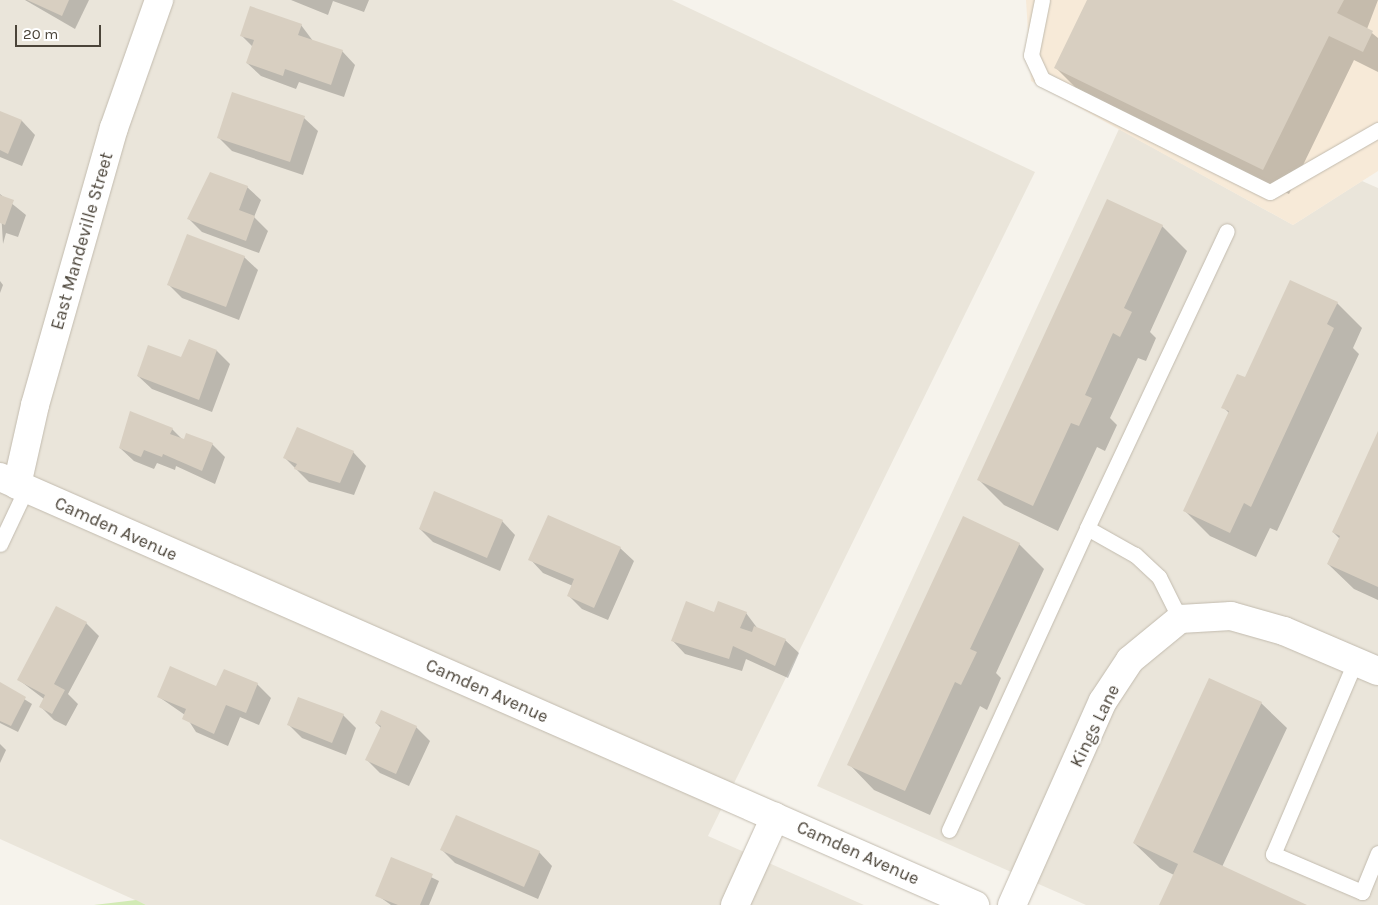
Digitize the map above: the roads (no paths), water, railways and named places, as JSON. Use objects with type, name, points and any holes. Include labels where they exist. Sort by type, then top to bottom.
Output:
[{"type":"street","name":"East Mandeville Street","points":[[14,484],[114,128],[159,0]]},
{"type":"street","name":"Camden Avenue","points":[[14,484],[974,905]]},
{"type":"street","points":[[1180,619],[1231,616],[1284,631],[1367,666]]},
{"type":"street","name":"Kings Lane","points":[[1012,905],[1103,701],[1130,660],[1180,619]]},
{"type":"street","points":[[735,905],[776,817]]},
{"type":"lane","points":[[1042,0],[1031,55],[1042,79],[1270,192],[1378,130]]},
{"type":"lane","points":[[949,830],[1087,528],[1227,231]]},
{"type":"lane","points":[[0,544],[14,484]]},
{"type":"lane","points":[[1087,528],[1135,555],[1160,577],[1180,619]]},
{"type":"lane","points":[[1367,666],[1274,854],[1362,892],[1378,853]]}]
